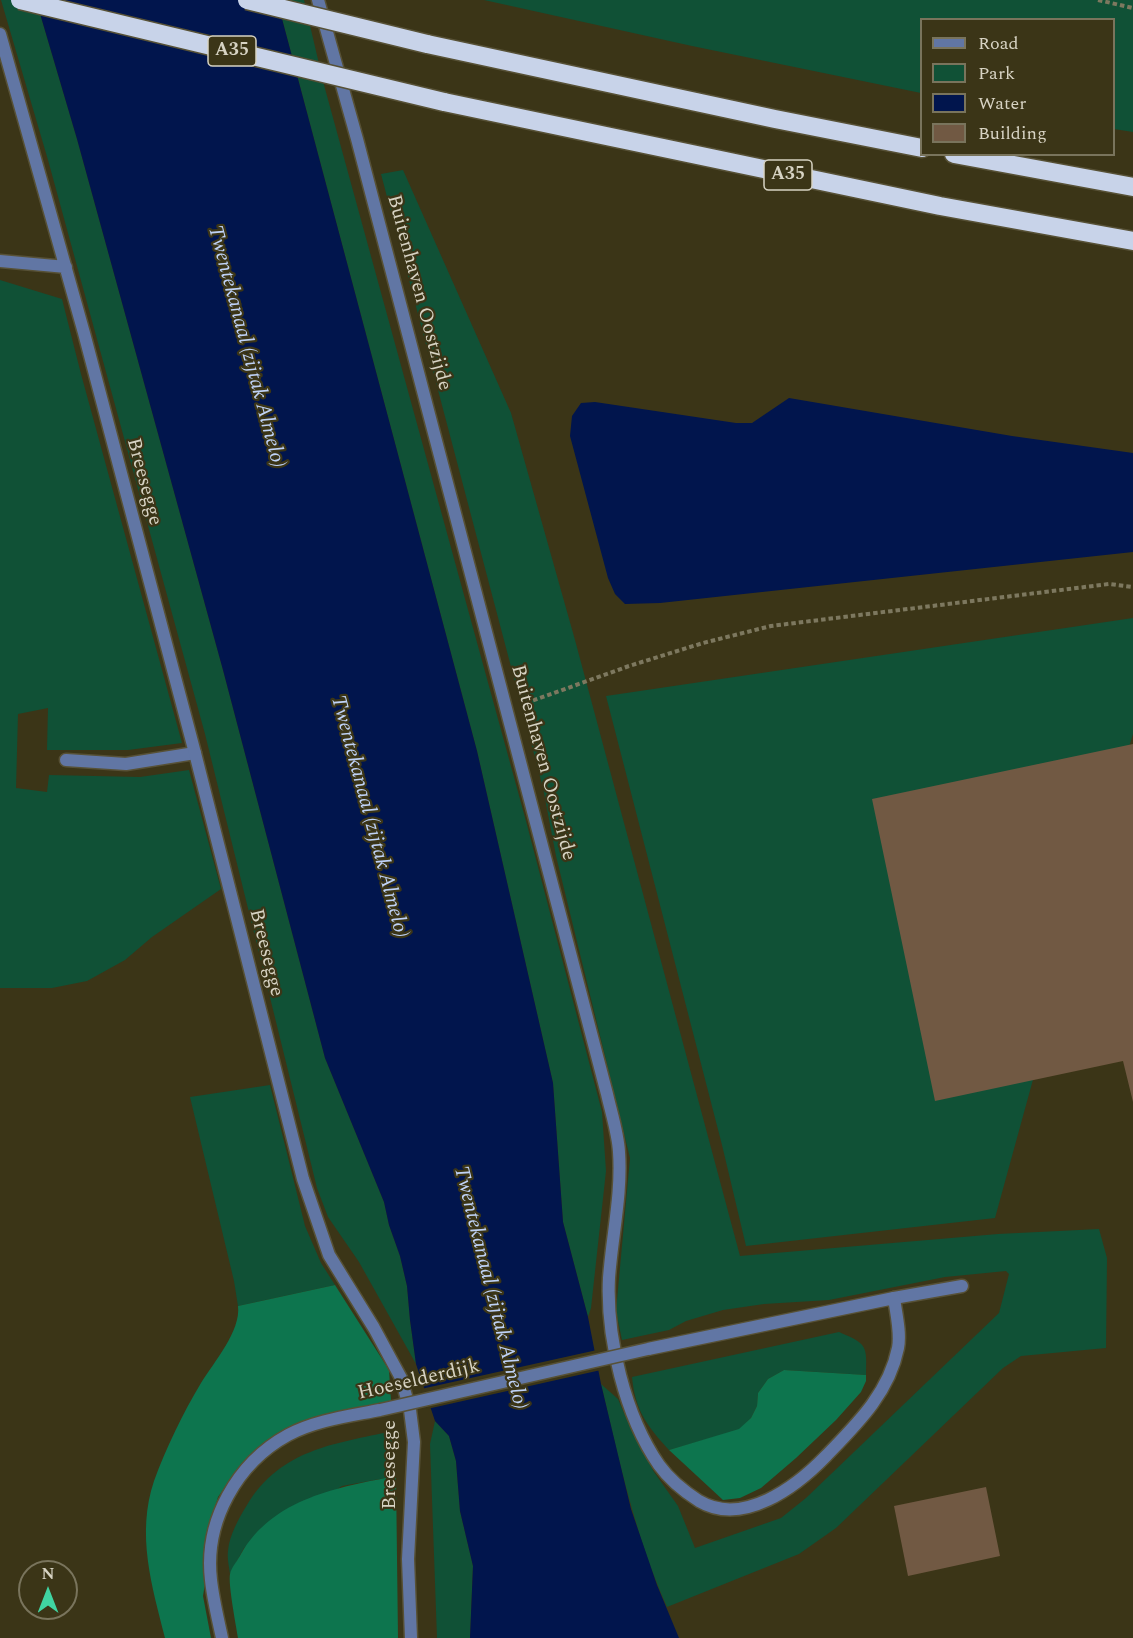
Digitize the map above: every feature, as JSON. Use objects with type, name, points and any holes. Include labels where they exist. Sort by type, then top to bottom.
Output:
[{"type":"highway","name":"A35","points":[[20,0],[444,102],[940,207],[1133,241]]},
{"type":"highway","points":[[247,0],[427,44],[920,148]]},
{"type":"highway","points":[[965,156],[1133,187]]},
{"type":"street","name":"Buitenhaven Oostzijde","points":[[318,0],[357,139],[608,1094],[619,1150],[619,1186],[609,1280],[610,1319],[622,1384],[640,1429],[659,1466],[686,1493],[704,1504],[719,1509],[736,1510],[757,1505],[780,1494],[823,1460],[870,1409],[884,1387],[899,1346],[894,1298]]},
{"type":"street","name":"Breesegge","points":[[0,34],[66,267],[195,753],[303,1179],[329,1255],[374,1328],[401,1378],[410,1410],[414,1442],[408,1559],[411,1638]]},
{"type":"street","points":[[0,261],[66,267]]},
{"type":"street","points":[[66,760],[126,765],[195,753]]},
{"type":"street","name":"Hoeselderdijk","points":[[222,1638],[210,1578],[210,1552],[214,1527],[224,1503],[242,1473],[263,1451],[289,1435],[316,1424],[648,1349],[962,1286]]},
{"type":"path","points":[[1098,0],[1133,8]]},
{"type":"path","points":[[508,709],[682,649],[771,626],[1109,584],[1133,587]]},
{"type":"green space","points":[[1,0],[36,0],[77,139],[223,670],[325,1058],[384,1202],[400,1256],[407,1286],[416,1364],[359,1262],[328,1217],[317,1188],[205,734],[48,160]]},
{"type":"green space","points":[[277,0],[304,0],[324,85],[526,821],[602,1112],[606,1171],[591,1308],[588,1317],[563,1222],[553,1083],[477,751]]},
{"type":"green space","points":[[484,0],[1133,0],[1133,132],[1115,129],[1115,18],[920,18],[920,93]]},
{"type":"green space","points":[[403,170],[511,413],[575,640],[740,1256],[998,1234],[1099,1229],[1107,1258],[1106,1348],[1021,1356],[1003,1368],[836,1528],[799,1554],[667,1607],[637,1525],[601,1384],[618,1399],[633,1434],[654,1472],[678,1506],[695,1548],[781,1518],[806,1498],[999,1313],[1009,1274],[1006,1271],[945,1277],[829,1300],[764,1304],[723,1310],[686,1321],[669,1330],[622,1340],[616,1311],[630,1158],[556,856],[543,788],[381,174]]},
{"type":"green space","points":[[0,280],[62,299],[182,743],[128,750],[47,750],[48,708],[18,714],[16,788],[47,792],[49,775],[140,777],[189,770],[221,889],[152,937],[125,960],[87,981],[52,988],[0,988]]},
{"type":"green space","points":[[1133,618],[1133,734],[1087,883],[995,1218],[746,1246],[606,696]]},
{"type":"green space","points":[[270,1085],[305,1226],[321,1263],[335,1285],[238,1306],[190,1097]]},
{"type":"green space","points":[[335,1285],[389,1370],[391,1401],[309,1419],[274,1439],[237,1470],[218,1497],[208,1531],[208,1565],[203,1596],[211,1638],[165,1638],[151,1580],[146,1521],[154,1481],[175,1431],[201,1383],[231,1336],[238,1316],[238,1306]]},
{"type":"green space","points":[[839,1332],[860,1343],[863,1347],[866,1357],[866,1375],[784,1370],[768,1379],[758,1393],[757,1406],[751,1418],[739,1430],[669,1450],[648,1425],[639,1408],[632,1377]]},
{"type":"green space","points":[[784,1370],[866,1375],[866,1381],[861,1392],[836,1420],[761,1488],[740,1498],[723,1500],[669,1450],[739,1429],[751,1418],[757,1406],[758,1393],[768,1379]]},
{"type":"green space","points":[[435,1421],[449,1436],[456,1461],[460,1511],[473,1566],[470,1638],[437,1638],[430,1444]]},
{"type":"green space","points":[[393,1431],[396,1476],[342,1486],[244,1548],[230,1574],[228,1551],[235,1527],[261,1486],[276,1472],[293,1460],[330,1445]]},
{"type":"green space","points":[[396,1476],[398,1638],[238,1638],[230,1574],[255,1535],[271,1520],[309,1498],[352,1485]]},
{"type":"water","name":"Twentekanaal (zijtak Almelo)","points":[[36,0],[277,0],[477,751],[553,1083],[563,1222],[588,1317],[601,1384],[631,1509],[657,1585],[679,1638],[470,1638],[473,1566],[460,1511],[456,1461],[449,1436],[435,1421],[416,1364],[407,1286],[384,1202],[325,1058],[223,670],[77,139]]},
{"type":"water","points":[[789,398],[1012,436],[1133,453],[1133,552],[660,603],[625,604],[615,594],[608,578],[570,436],[572,416],[581,403],[595,402],[736,423],[752,423]]},
{"type":"pier","points":[[597,1350],[601,1370],[427,1409],[421,1389]]},
{"type":"building","points":[[1133,744],[1133,1102],[1123,1061],[935,1101],[872,799]]},
{"type":"building","points":[[986,1487],[1000,1556],[908,1576],[894,1506]]}]
